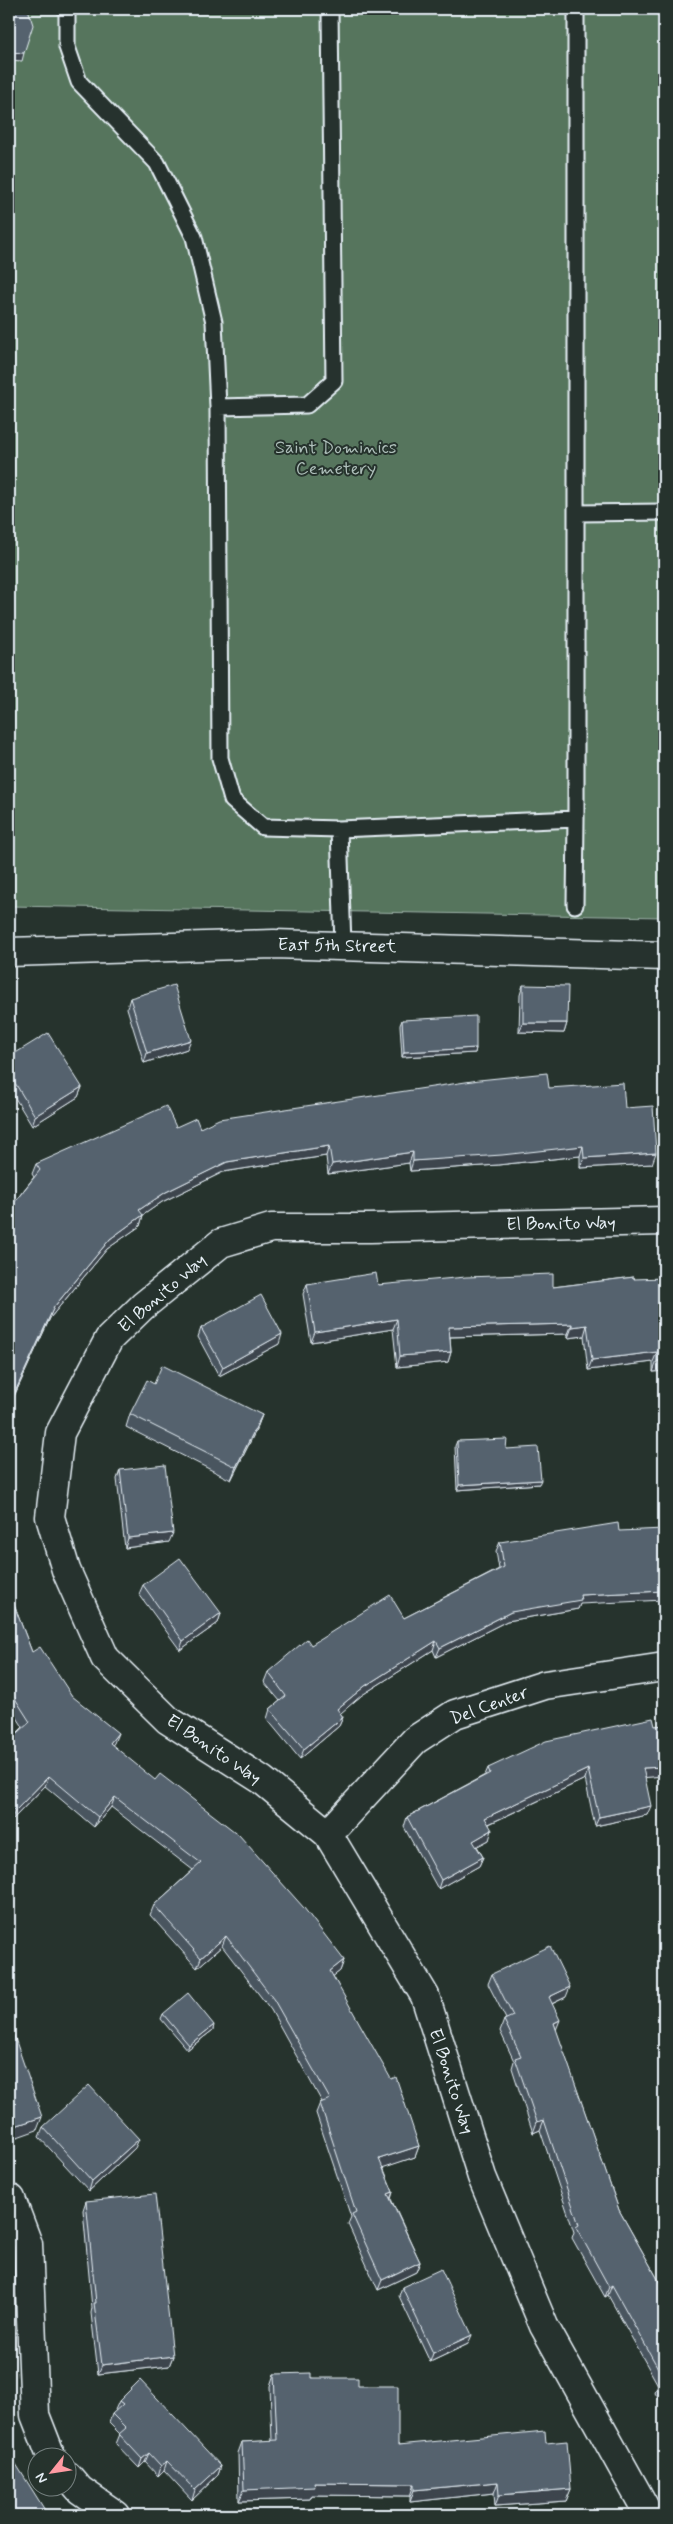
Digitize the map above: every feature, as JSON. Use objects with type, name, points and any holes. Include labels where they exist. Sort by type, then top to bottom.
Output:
[{"type":"street","name":"East 5th Street","points":[[9,952],[274,944],[664,956]]},
{"type":"street","name":"El Bonito Way","points":[[648,2515],[544,2326],[482,2177],[425,1996],[328,1834],[262,1780],[168,1720],[105,1658],[70,1579],[50,1517],[60,1433],[109,1339],[143,1306],[221,1243],[271,1228],[370,1228],[664,1221]]},
{"type":"street","name":"Del Center","points":[[328,1834],[416,1740],[455,1714],[545,1685],[664,1668]]},
{"type":"street","points":[[11,2199],[28,2244],[35,2414],[47,2446]]},
{"type":"street","points":[[78,2488],[116,2515]]},
{"type":"lane","points":[[67,9],[67,47],[79,82],[157,163],[194,237],[214,322],[218,407],[220,758],[232,800],[263,827],[339,829],[576,819]]},
{"type":"lane","points":[[218,407],[306,406],[334,381],[330,9]]},
{"type":"lane","points":[[574,905],[578,513],[576,9]]},
{"type":"lane","points":[[578,513],[664,512]]},
{"type":"lane","points":[[339,829],[344,945]]},
{"type":"green space","name":"Saint Dominics Cemetery","points":[[9,9],[664,9],[664,917],[9,906]]},
{"type":"building","points":[[9,9],[28,9],[33,25],[24,53],[9,52]]},
{"type":"building","points":[[174,985],[191,1040],[147,1053],[130,998]]},
{"type":"building","points":[[523,985],[568,986],[567,1023],[523,1023]]},
{"type":"building","points":[[476,1016],[476,1048],[404,1052],[402,1020]]},
{"type":"building","points":[[48,1033],[82,1087],[35,1116],[9,1073],[9,1057]]},
{"type":"building","points":[[547,1073],[549,1088],[623,1083],[625,1108],[653,1106],[656,1153],[584,1158],[583,1146],[502,1155],[413,1161],[413,1152],[332,1164],[329,1146],[227,1162],[166,1192],[139,1210],[143,1215],[110,1239],[54,1307],[9,1405],[9,1209],[40,1170],[36,1164],[166,1106],[176,1127],[196,1118],[200,1128],[219,1119],[479,1080]]},
{"type":"building","points":[[376,1273],[378,1285],[466,1277],[553,1274],[553,1287],[634,1277],[634,1279],[664,1278],[664,1361],[657,1361],[657,1352],[592,1360],[587,1325],[572,1327],[572,1324],[449,1327],[451,1352],[400,1356],[397,1319],[315,1332],[307,1284]]},
{"type":"building","points":[[261,1295],[282,1334],[223,1367],[201,1328]]},
{"type":"building","points":[[162,1365],[262,1415],[236,1467],[130,1414],[147,1380],[154,1384]]},
{"type":"building","points":[[507,1439],[506,1449],[538,1447],[541,1480],[459,1485],[457,1441]]},
{"type":"building","points":[[165,1465],[173,1533],[128,1538],[120,1470]]},
{"type":"building","points":[[618,1523],[619,1531],[664,1529],[664,1591],[580,1595],[581,1600],[511,1612],[440,1648],[436,1641],[365,1686],[337,1709],[343,1717],[304,1749],[270,1709],[286,1696],[268,1672],[307,1639],[311,1645],[390,1595],[404,1618],[504,1567],[500,1542]]},
{"type":"building","points":[[180,1558],[221,1613],[183,1641],[143,1585]]},
{"type":"building","points":[[9,1592],[32,1652],[40,1647],[72,1696],[118,1733],[110,1743],[155,1780],[160,1774],[239,1835],[304,1908],[344,1960],[330,1971],[391,2079],[396,2077],[419,2146],[379,2159],[393,2192],[388,2194],[420,2262],[382,2280],[352,2214],[356,2212],[320,2103],[330,2099],[274,2000],[226,1936],[201,1958],[154,1905],[201,1863],[115,1797],[98,1817],[49,1776],[15,1811],[9,1805],[9,1741],[30,1722],[9,1689]]},
{"type":"building","points":[[653,1718],[655,1726],[664,1725],[664,1767],[643,1768],[651,1806],[599,1817],[588,1769],[485,1818],[492,1830],[473,1841],[483,1857],[441,1880],[407,1817],[490,1773],[488,1768],[546,1741]]},
{"type":"building","points":[[550,1946],[570,1987],[549,1997],[560,2020],[554,2023],[619,2210],[664,2290],[664,2379],[612,2285],[609,2287],[576,2227],[579,2225],[544,2120],[537,2122],[515,2058],[521,2056],[504,2020],[513,2016],[492,1974]]},
{"type":"building","points":[[188,1993],[214,2025],[189,2045],[163,2014]]},
{"type":"building","points":[[9,2021],[42,2117],[9,2128]]},
{"type":"building","points":[[89,2085],[139,2139],[92,2181],[43,2127]]},
{"type":"building","points":[[155,2194],[173,2356],[102,2365],[94,2303],[96,2303],[86,2201]]},
{"type":"building","points":[[441,2269],[472,2335],[433,2353],[402,2287]]},
{"type":"building","points":[[311,2373],[311,2378],[358,2378],[358,2386],[398,2386],[398,2445],[545,2431],[546,2443],[567,2441],[571,2489],[499,2495],[498,2482],[414,2490],[414,2484],[314,2483],[315,2487],[244,2490],[242,2442],[277,2440],[274,2374]]},
{"type":"building","points":[[664,2379],[664,2391],[659,2382]]},
{"type":"building","points":[[140,2380],[221,2466],[195,2490],[167,2461],[161,2466],[149,2453],[142,2459],[119,2434],[126,2428],[112,2414],[123,2404],[119,2401]]},
{"type":"building","points":[[9,2453],[28,2483],[28,2496],[36,2496],[48,2515],[9,2515]]}]
